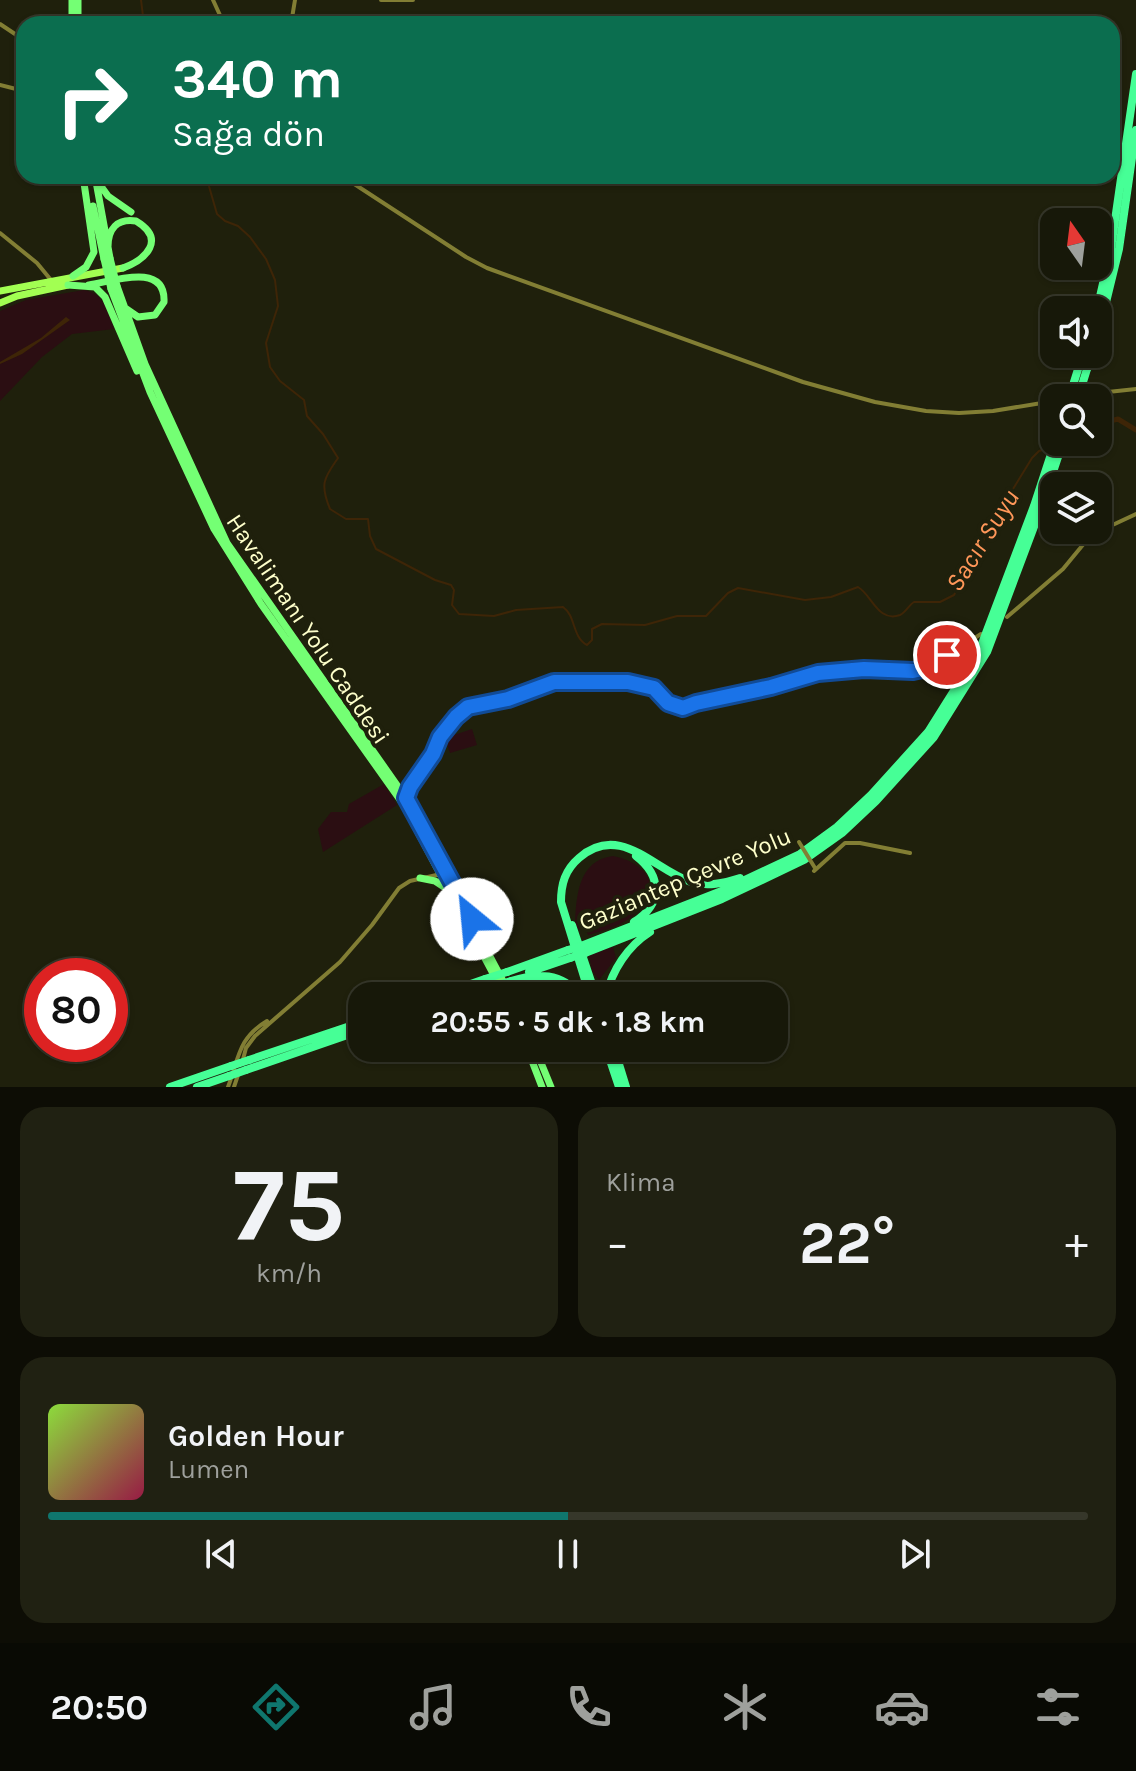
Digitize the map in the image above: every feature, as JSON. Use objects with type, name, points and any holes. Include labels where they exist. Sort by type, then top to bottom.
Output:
[{"type":"highway","points":[[1100,296],[1111,248],[1136,74]]},
{"type":"highway","points":[[1108,296],[1119,249],[1136,130]]},
{"type":"highway","points":[[73,276],[86,267],[94,252],[87,184]]},
{"type":"highway","name":"Havalimanı Yolu Caddesi","points":[[88,184],[114,288],[145,380],[176,451],[231,560],[403,804],[446,875],[500,982]]},
{"type":"highway","name":"Havalimanı Yolu Caddesi","points":[[96,184],[108,247],[107,258]]},
{"type":"highway","points":[[100,184],[108,196],[131,212]]},
{"type":"highway","points":[[108,247],[110,231],[119,222],[136,221],[145,227],[150,236],[149,250],[144,258],[123,268]]},
{"type":"highway","points":[[68,285],[140,276],[153,278],[164,291],[163,308],[151,318],[138,317],[122,304]]},
{"type":"highway","points":[[87,285],[95,287],[105,297],[148,397],[176,451]]},
{"type":"highway","name":"Havalimanı Yolu Caddesi","points":[[114,288],[188,461],[227,543],[406,798],[500,982]]},
{"type":"highway","points":[[1074,384],[1083,368]]},
{"type":"highway","points":[[1080,384],[1083,368]]},
{"type":"highway","name":"Gaziantep Çevre Yolu","points":[[584,948],[762,882],[804,860],[842,833],[876,801],[934,737],[994,639],[1038,507],[1051,456]]},
{"type":"highway","name":"Gaziantep Çevre Yolu","points":[[493,982],[719,892],[800,854],[837,827],[871,795],[928,732],[946,706],[986,636],[1058,456]]},
{"type":"highway","points":[[586,982],[561,902],[567,872],[582,855],[598,847],[621,846],[679,877],[708,884],[739,878],[800,854]]},
{"type":"highway","points":[[584,948],[639,920],[654,903],[656,881],[638,857],[613,851],[592,855],[577,867],[568,883],[569,912],[592,982]]},
{"type":"highway","points":[[420,878],[435,869],[430,853]]},
{"type":"highway","points":[[420,878],[442,885],[454,896]]},
{"type":"highway","points":[[612,982],[617,969],[641,938],[762,882]]},
{"type":"highway","points":[[509,977],[534,975],[553,977],[564,982]]},
{"type":"highway","points":[[248,1065],[348,1027]]},
{"type":"highway","points":[[170,1087],[348,1034]]},
{"type":"highway","points":[[539,1062],[549,1087]]},
{"type":"highway","points":[[539,1062],[549,1087]]},
{"type":"highway","points":[[615,1064],[619,1087]]},
{"type":"highway","points":[[615,1064],[626,1087]]},
{"type":"highway","points":[[197,1087],[230,1071]]},
{"type":"main road","points":[[0,303],[73,276],[123,268]]},
{"type":"main road","points":[[0,291],[68,285]]},
{"type":"street","points":[[381,0],[413,0]]},
{"type":"street","points":[[354,184],[487,268],[803,382],[875,402],[926,411],[993,411],[1040,403]]},
{"type":"street","points":[[0,233],[37,263],[53,284]]},
{"type":"street","points":[[1112,391],[1136,389]]},
{"type":"street","points":[[1007,617],[1063,569],[1091,535],[1136,514]]},
{"type":"street","points":[[406,798],[440,737],[464,709],[529,693],[543,685],[580,682],[646,685],[654,688],[668,703],[683,708],[818,673],[927,668],[981,634]]},
{"type":"street","points":[[399,789],[410,787]]},
{"type":"street","points":[[799,842],[815,870],[849,842],[910,853]]},
{"type":"street","points":[[231,1087],[244,1041],[250,1033],[340,962],[399,888],[420,878],[446,875]]},
{"type":"shaded area","points":[[84,290],[101,299],[114,329],[72,334],[42,357],[0,401],[0,311],[26,300]]},
{"type":"shaded area","points":[[66,317],[70,320],[22,354],[0,364],[41,338]]},
{"type":"shaded area","points":[[472,729],[477,745],[450,753],[445,738]]},
{"type":"shaded area","points":[[384,784],[397,805],[323,852],[318,829],[331,812],[347,812],[349,804]]},
{"type":"shaded area","points":[[613,856],[637,865],[649,880],[650,889],[641,908],[630,918],[588,935],[585,928],[577,930],[575,925],[581,882],[592,865]]},
{"type":"shaded area","points":[[613,947],[616,958],[599,980],[592,971],[589,955]]},
{"type":"waterway","name":"Sacır Suyu","points":[[141,0],[143,16]]},
{"type":"waterway","name":"Sacır Suyu","points":[[208,184],[217,214],[250,237],[266,259],[275,280],[278,306],[266,343],[270,367],[280,381],[304,400],[307,416],[338,458],[324,486],[330,509],[346,519],[368,519],[370,536],[376,549],[435,580],[451,585],[454,590],[452,605],[459,614],[494,616],[516,610],[563,607],[579,637],[587,645],[592,640],[592,629],[602,624],[645,625],[677,616],[706,616],[728,593],[738,588],[805,600],[831,597],[858,587],[881,612],[900,615],[914,602],[940,602],[954,595],[997,515],[1032,458],[1040,451]]},
{"type":"waterway","name":"Sacır Suyu","points":[[1112,420],[1118,419],[1136,430]]},
{"type":"route","points":[[472,919],[406,798],[440,737],[464,709],[529,693],[554,682],[628,682],[646,685],[654,688],[668,703],[683,708],[818,673],[864,669],[913,671],[927,668],[947,655]]}]
